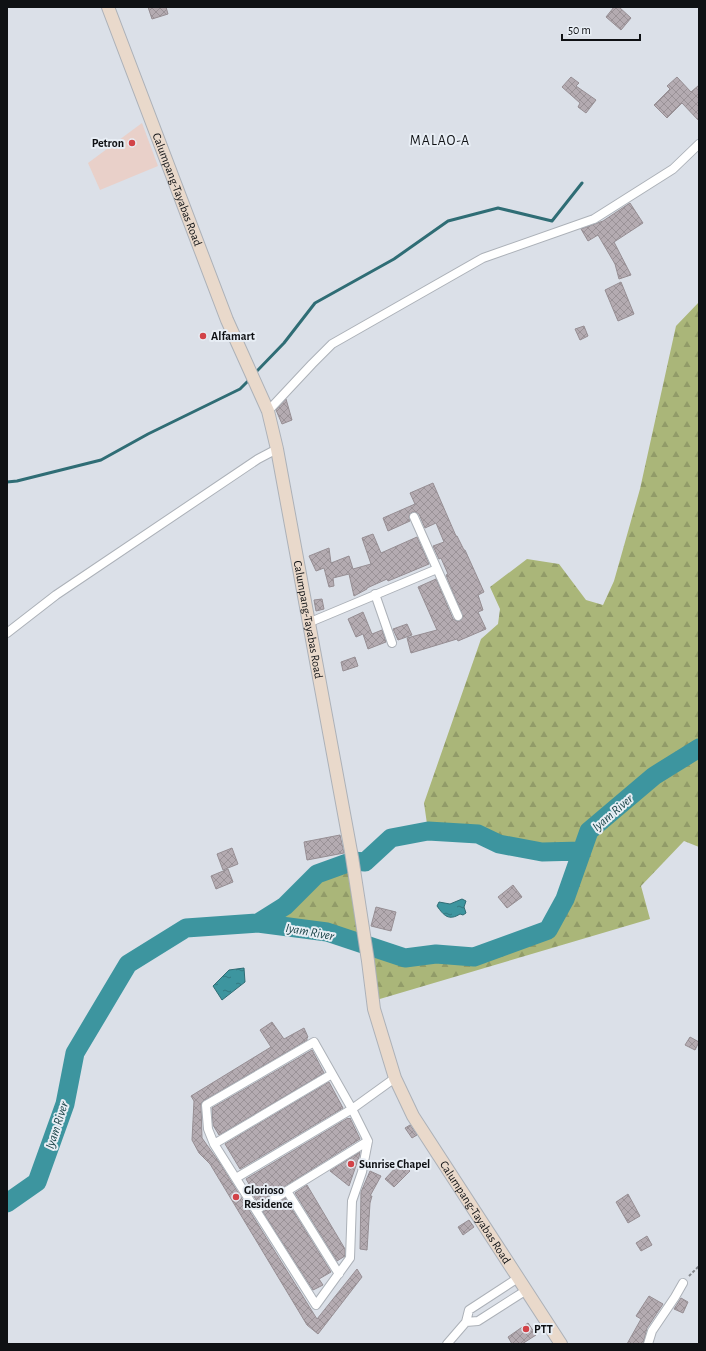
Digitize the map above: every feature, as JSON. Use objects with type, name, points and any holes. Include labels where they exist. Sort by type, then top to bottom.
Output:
[{"type":"main road","name":"Calumpang-Tayabas Road","points":[[108,7],[227,320],[268,411],[277,450],[352,857],[374,1009],[395,1078],[413,1116],[561,1344]]},
{"type":"street","points":[[268,411],[332,344],[483,258],[594,219],[673,169],[699,144]]},
{"type":"street","points":[[7,633],[56,595],[258,459],[277,450]]},
{"type":"street","points":[[414,517],[458,616]]},
{"type":"street","points":[[308,622],[437,569]]},
{"type":"street","points":[[375,594],[392,643]]},
{"type":"street","points":[[314,1042],[332,1074],[352,1109],[368,1142],[362,1172],[352,1202],[350,1258],[316,1305],[214,1144],[208,1129],[206,1105],[314,1042]]},
{"type":"street","points":[[214,1144],[332,1074]]},
{"type":"street","points":[[236,1178],[352,1109],[395,1078]]},
{"type":"street","points":[[256,1210],[368,1142]]},
{"type":"street","points":[[287,1191],[339,1274]]},
{"type":"street","points":[[448,1344],[466,1322],[469,1310],[518,1278]]},
{"type":"street","points":[[648,1344],[652,1331],[676,1297],[683,1283]]},
{"type":"street","points":[[466,1322],[478,1321],[526,1291]]},
{"type":"path","points":[[683,1283],[699,1266]]},
{"type":"shaded area","name":"Petron","points":[[142,123],[158,166],[100,190],[88,163]]},
{"type":"green space","points":[[699,302],[699,847],[684,841],[641,886],[650,919],[373,1001],[366,945],[405,958],[436,954],[474,957],[548,930],[565,899],[582,851],[542,852],[499,844],[478,834],[428,831],[424,803],[481,639],[498,624],[500,609],[490,587],[527,559],[559,564],[586,600],[603,605],[614,581],[640,489],[676,326]]},
{"type":"green space","points":[[353,861],[366,945],[327,932],[258,923],[285,906],[317,874]]},
{"type":"water","points":[[462,899],[466,901],[464,907],[466,913],[463,915],[460,914],[450,917],[444,915],[437,906],[439,902],[450,904]]},
{"type":"water","points":[[244,968],[245,982],[222,1000],[213,986],[229,970]]},
{"type":"building","points":[[148,7],[166,7],[168,14],[152,19]]},
{"type":"building","points":[[614,7],[619,7],[631,18],[621,30],[606,17]]},
{"type":"building","points":[[571,77],[579,83],[576,86],[596,100],[586,113],[578,107],[580,103],[562,87]]},
{"type":"building","points":[[677,77],[691,92],[699,85],[699,121],[682,103],[667,118],[654,105],[670,89],[667,86]]},
{"type":"building","points":[[630,203],[643,223],[614,242],[631,275],[619,279],[615,264],[598,235],[588,241],[581,229],[603,221]]},
{"type":"building","points":[[621,282],[634,314],[618,321],[605,290]]},
{"type":"building","points":[[584,326],[588,336],[580,340],[575,329]]},
{"type":"building","points":[[286,399],[292,420],[282,424],[276,410]]},
{"type":"building","points":[[433,483],[456,536],[465,550],[484,592],[478,595],[483,610],[478,612],[486,629],[458,641],[457,639],[411,653],[407,638],[437,630],[418,587],[436,579],[453,619],[460,621],[463,617],[446,575],[448,574],[441,558],[439,559],[433,546],[444,542],[436,523],[425,528],[419,514],[412,512],[409,516],[410,521],[388,531],[383,518],[415,504],[410,493]]},
{"type":"building","points":[[373,534],[381,553],[417,537],[429,564],[388,581],[387,579],[354,596],[349,574],[333,578],[334,586],[329,587],[324,568],[316,571],[309,556],[329,548],[331,563],[349,556],[353,569],[371,564],[362,538]]},
{"type":"building","points":[[322,599],[324,609],[316,611],[314,600]]},
{"type":"building","points":[[363,612],[372,634],[382,630],[386,642],[368,649],[363,634],[356,637],[348,619]]},
{"type":"building","points":[[407,624],[412,635],[398,640],[393,629]]},
{"type":"building","points":[[355,657],[358,666],[343,671],[341,662]]},
{"type":"building","points":[[340,835],[344,853],[307,860],[304,842]]},
{"type":"building","points":[[232,848],[238,864],[223,870],[217,854]]},
{"type":"building","points":[[228,869],[233,882],[216,889],[211,876]]},
{"type":"building","points":[[513,885],[522,897],[507,908],[498,897]]},
{"type":"building","points":[[376,907],[396,912],[391,931],[371,926]]},
{"type":"building","points":[[272,1022],[284,1039],[304,1028],[308,1037],[307,1040],[203,1101],[201,1105],[202,1138],[219,1162],[317,1319],[357,1269],[362,1277],[318,1334],[307,1325],[210,1164],[199,1153],[192,1140],[194,1101],[191,1096],[271,1047],[260,1030]]},
{"type":"building","points":[[690,1037],[699,1042],[695,1050],[685,1045]]},
{"type":"building","points":[[312,1050],[324,1073],[219,1135],[213,1125],[212,1108]]},
{"type":"building","points":[[329,1082],[343,1108],[240,1169],[225,1144]]},
{"type":"building","points":[[350,1118],[360,1139],[258,1203],[247,1185],[249,1184],[246,1179]]},
{"type":"building","points":[[410,1125],[417,1135],[412,1138],[405,1128]]},
{"type":"building","name":"Sunrise Chapel","points":[[360,1152],[359,1157],[349,1186],[330,1171]]},
{"type":"building","points":[[401,1162],[410,1171],[394,1187],[385,1179]]},
{"type":"building","points":[[370,1171],[381,1176],[370,1196],[372,1196],[370,1203],[367,1250],[360,1249],[361,1192]]},
{"type":"building","points":[[307,1185],[345,1249],[345,1256],[337,1261],[295,1193]]},
{"type":"building","points":[[628,1194],[640,1216],[628,1223],[616,1202]]},
{"type":"building","points":[[285,1198],[331,1272],[319,1279],[323,1285],[313,1290],[263,1212]]},
{"type":"building","points":[[469,1220],[474,1227],[463,1235],[458,1227]]},
{"type":"building","points":[[647,1236],[652,1245],[641,1251],[636,1243]]},
{"type":"building","points":[[649,1296],[663,1304],[647,1328],[643,1344],[627,1344],[641,1319],[636,1316]]},
{"type":"building","points":[[681,1298],[688,1302],[683,1313],[674,1309]]},
{"type":"building","name":"PTT","points":[[528,1323],[536,1335],[522,1344],[512,1344],[508,1337]]},
{"type":"waterway","points":[[255,373],[284,343],[315,303],[394,259],[448,221],[498,208],[552,221],[582,183]]},
{"type":"waterway","points":[[7,482],[17,481],[101,460],[148,434],[240,389],[250,379]]},
{"type":"waterway","name":"Iyam River","points":[[7,1203],[37,1182],[65,1104],[75,1053],[128,964],[186,928],[258,923],[327,932],[405,958],[436,954],[474,957],[548,930],[565,899],[589,831],[654,776],[699,748]]},
{"type":"waterway","points":[[258,923],[285,906],[317,874],[353,861],[365,862],[391,838],[428,831],[478,834],[499,844],[542,852],[582,851]]},
{"type":"place","name":"Petron","points":[[132,143]]},
{"type":"place","name":"Alfamart","points":[[203,336]]},
{"type":"place","name":"Sunrise Chapel","points":[[351,1164]]},
{"type":"place","name":"Glorioso Residence","points":[[236,1197]]},
{"type":"place","name":"PTT","points":[[526,1329]]},
{"type":"district","name":"MALAO-A","points":[[440,140]]}]
